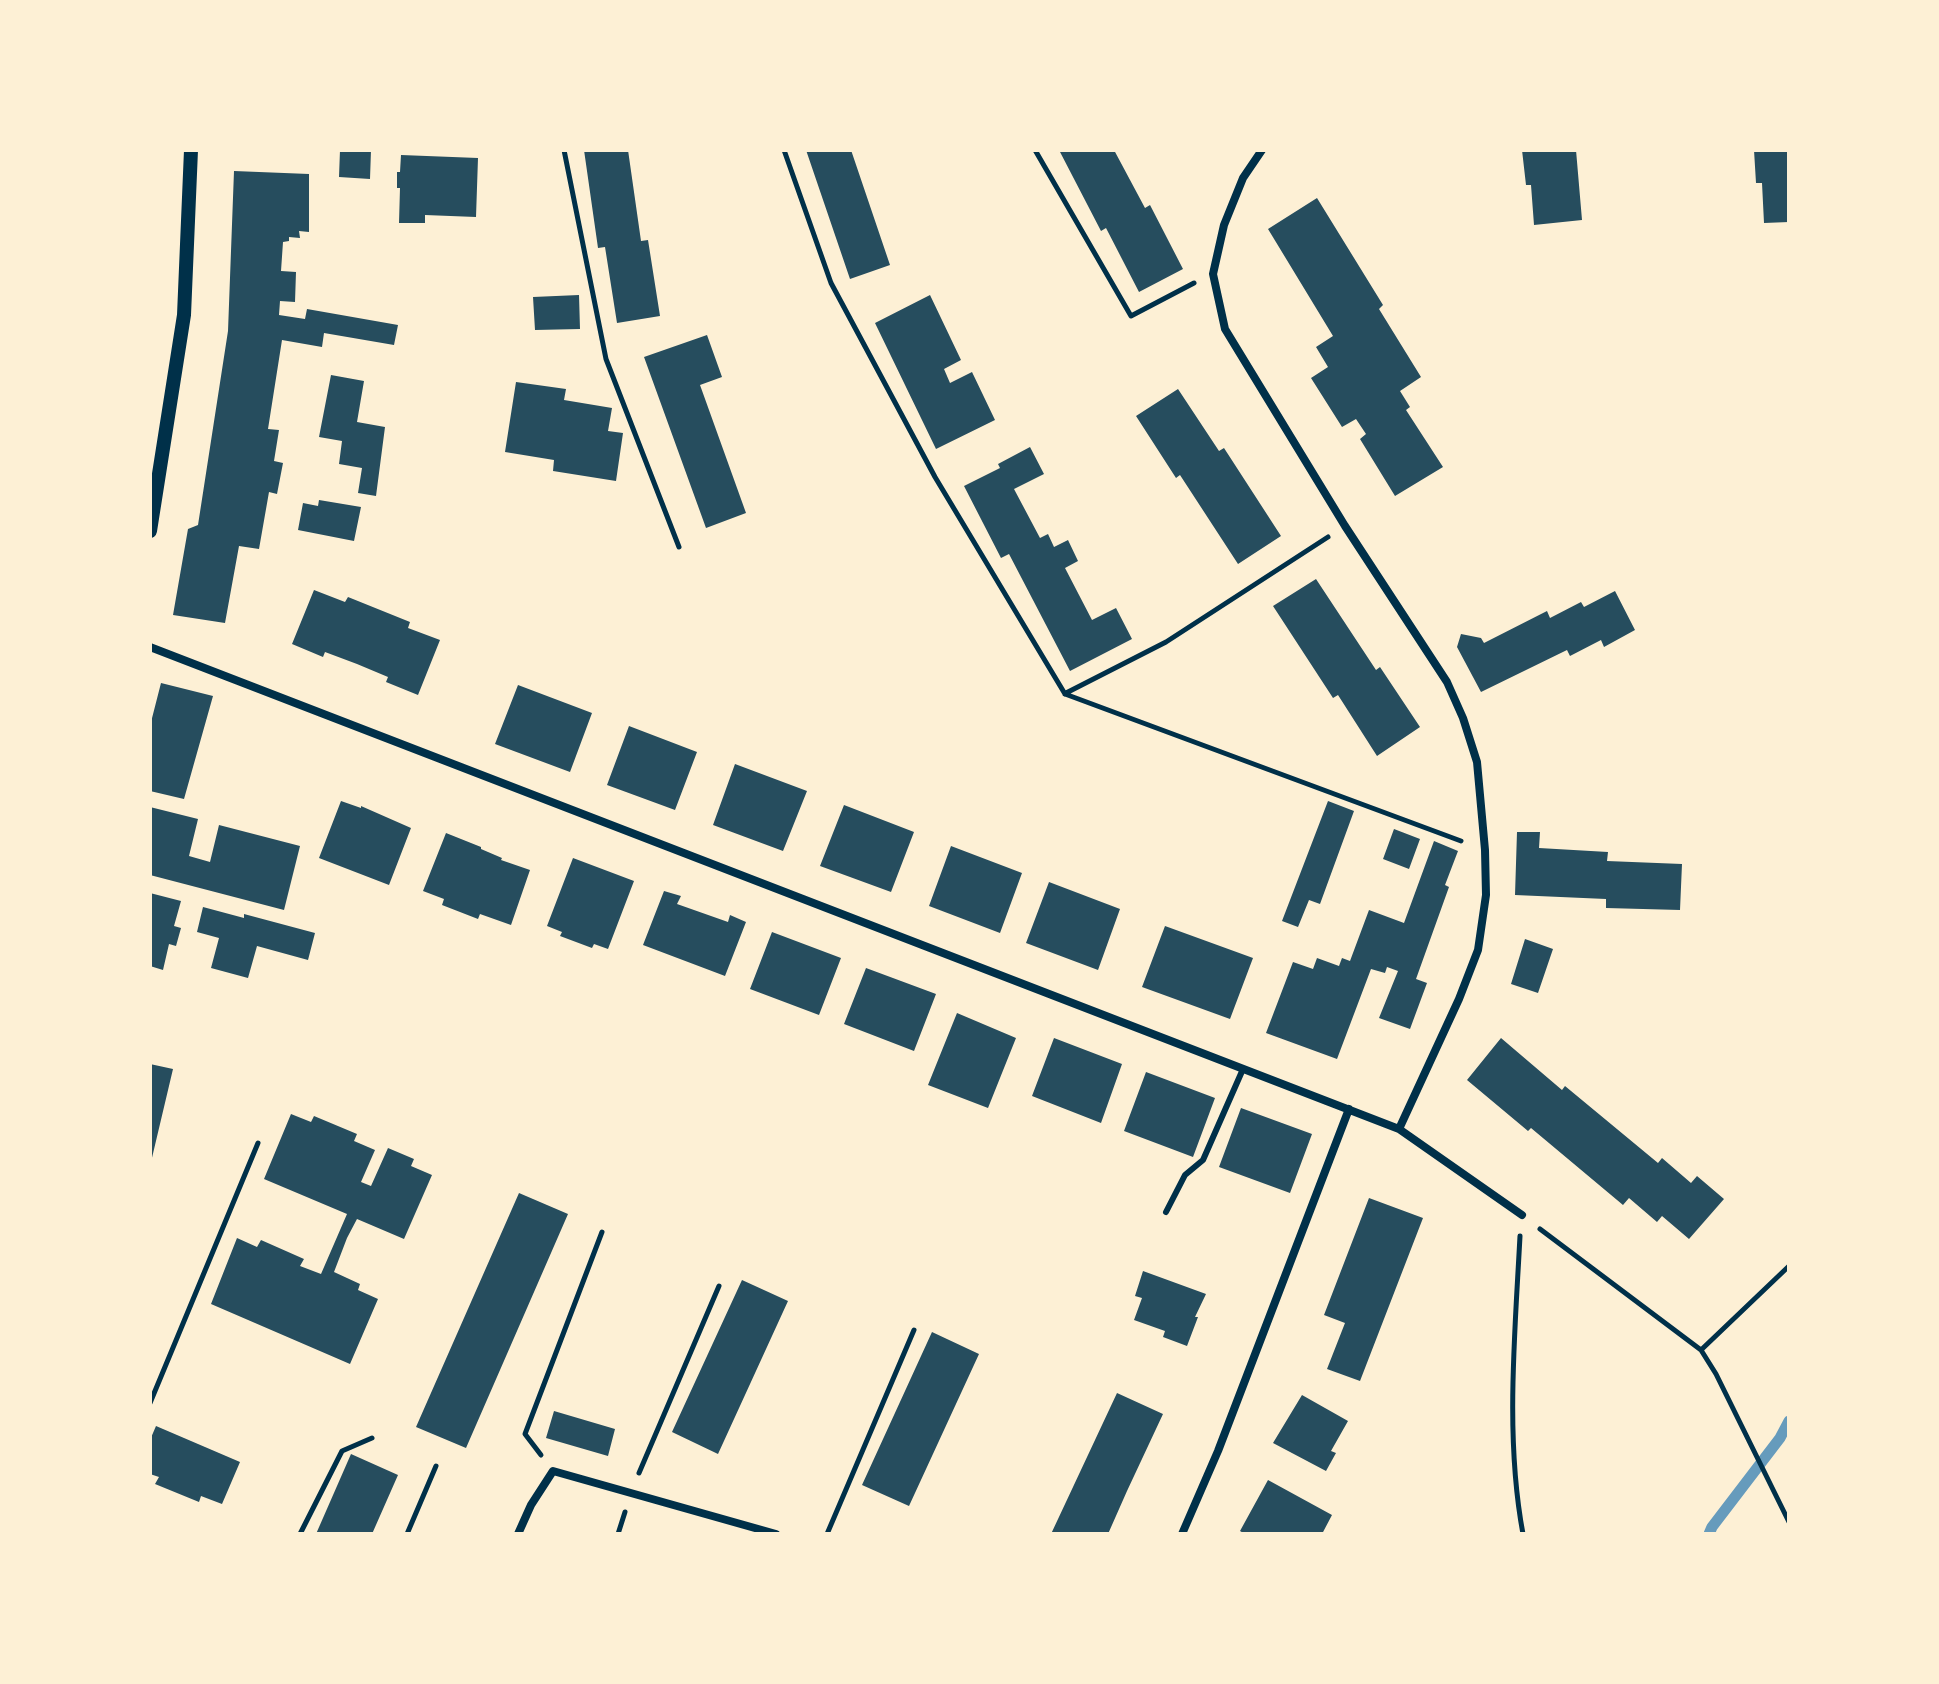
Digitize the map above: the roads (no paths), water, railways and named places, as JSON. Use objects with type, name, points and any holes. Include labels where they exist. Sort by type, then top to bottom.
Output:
[{"type":"street","points":[[150,531],[184,315],[191,150]]},
{"type":"street","points":[[1262,150],[1243,178],[1224,225],[1213,274],[1225,329],[1345,526],[1447,682],[1477,762],[1486,895],[1478,950],[1459,999],[1399,1129]]},
{"type":"street","points":[[150,647],[1399,1129],[1522,1215]]},
{"type":"street","points":[[1182,1534],[1218,1451],[1349,1109]]},
{"type":"street","points":[[518,1534],[531,1505],[553,1471],[776,1534]]},
{"type":"lane","points":[[1166,1212],[1185,1175],[1203,1160],[1243,1069]]},
{"type":"waterway","points":[[1709,1534],[1780,1438],[1789,1421]]}]
